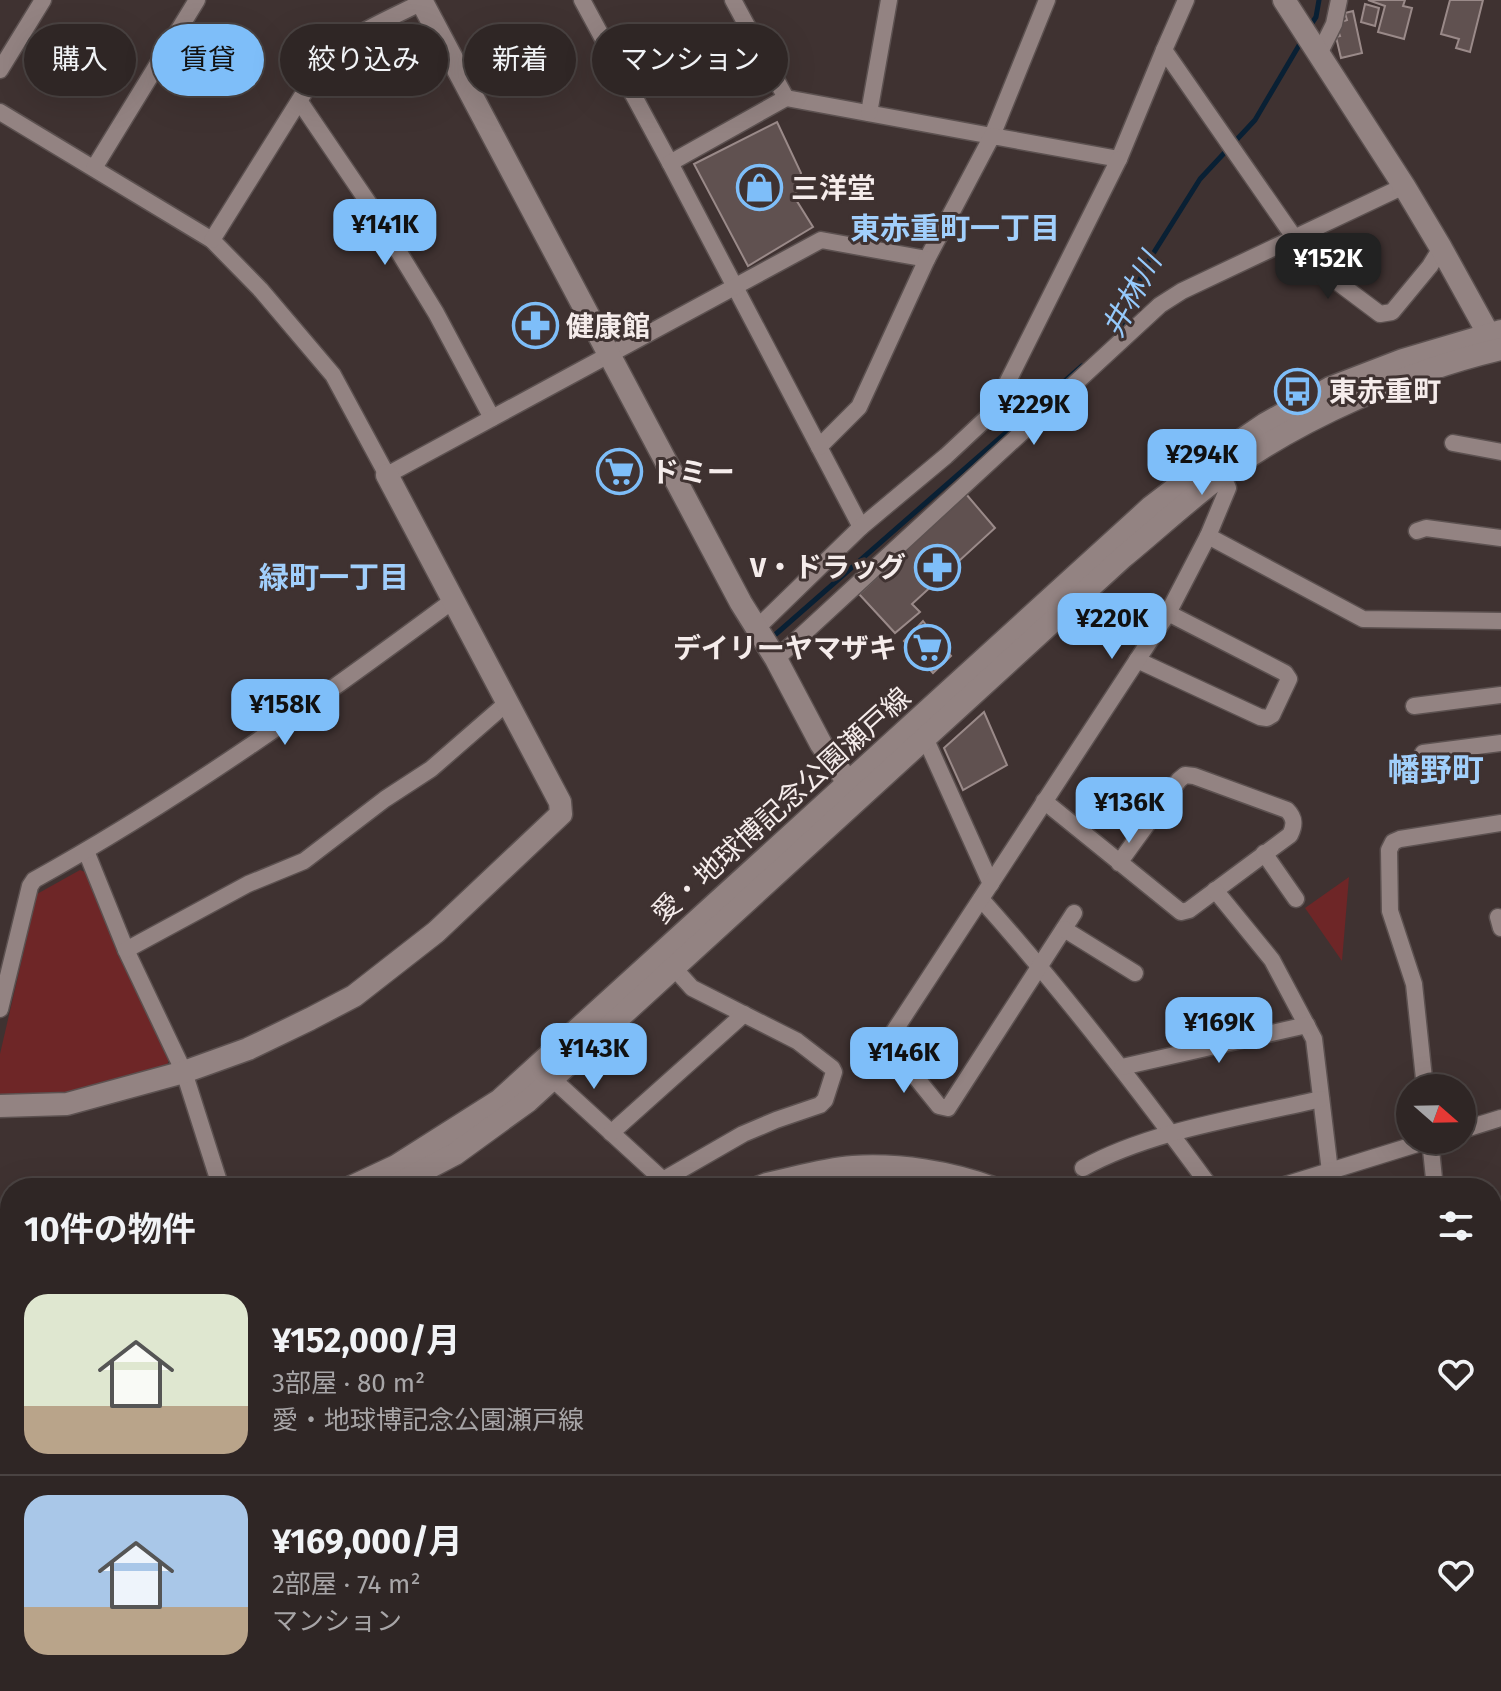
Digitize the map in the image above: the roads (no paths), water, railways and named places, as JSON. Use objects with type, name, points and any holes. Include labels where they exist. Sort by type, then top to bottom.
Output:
[{"type":"street","points":[[0,70],[43,0]]},
{"type":"street","points":[[94,168],[197,0]]},
{"type":"street","points":[[582,0],[737,287],[861,527]]},
{"type":"street","points":[[733,0],[786,98]]},
{"type":"street","points":[[869,113],[889,0]]},
{"type":"street","points":[[819,447],[859,407],[927,259],[992,136],[1047,0]]},
{"type":"street","points":[[757,628],[861,527],[992,413],[1119,159],[1186,0]]},
{"type":"street","points":[[1317,51],[1334,24],[1339,0]]},
{"type":"street","points":[[212,240],[334,49],[422,1],[757,628],[821,744],[854,792]]},
{"type":"street","points":[[1289,7],[1404,186],[1498,345]]},
{"type":"street","points":[[1164,50],[1312,263],[1380,314],[1392,312],[1441,248]]},
{"type":"street","points":[[670,163],[786,98],[1119,159]]},
{"type":"street","points":[[300,102],[388,234],[436,313],[492,418]]},
{"type":"street","points":[[0,112],[212,240],[260,289],[333,375],[455,599],[560,802],[561,814],[436,932],[354,996],[248,1049],[184,1072],[67,1104],[0,1106]]},
{"type":"street","points":[[776,659],[1160,305],[1182,291],[1404,186]]},
{"type":"street","points":[[387,475],[821,240],[927,259]]},
{"type":"street","name":"愛・地球博記念公園瀬戸線","points":[[409,1178],[455,1154],[495,1127],[545,1072],[921,731],[1123,557],[1265,424],[1330,388],[1403,360],[1498,345]]},
{"type":"street","points":[[1453,443],[1501,452]]},
{"type":"street","points":[[1074,913],[948,1108],[939,1106],[893,1049],[889,1039],[1168,613],[1208,536],[1228,488],[1218,466]]},
{"type":"street","points":[[1417,531],[1426,528],[1501,538]]},
{"type":"street","points":[[1208,536],[1363,619],[1501,621]]},
{"type":"street","points":[[0,1009],[3,986],[34,880],[231,761],[455,599]]},
{"type":"street","points":[[1137,660],[1260,717],[1272,715],[1289,679],[1285,673],[1168,613]]},
{"type":"street","points":[[1414,706],[1501,695]]},
{"type":"street","points":[[126,950],[248,884],[304,861],[385,799],[431,769],[508,702]]},
{"type":"street","points":[[921,731],[991,884]]},
{"type":"street","points":[[1423,753],[1501,743]]},
{"type":"street","points":[[1044,801],[1119,863],[1181,912],[1189,910],[1290,835],[1294,827],[1293,816],[1287,810],[1185,775],[1119,863]]},
{"type":"street","name":"愛・地球博記念公園瀬戸線","points":[[370,1178],[451,1134],[545,1072],[674,968],[854,792]]},
{"type":"street","points":[[1424,1074],[1414,984],[1390,911],[1389,850],[1393,842],[1400,839],[1501,823]]},
{"type":"street","points":[[86,851],[126,950],[184,1072],[218,1178]]},
{"type":"street","points":[[1264,853],[1296,899]]},
{"type":"street","points":[[1215,890],[1272,960],[1314,1039],[1330,1178]]},
{"type":"street","points":[[981,899],[1041,966],[1122,1067],[1204,1178]]},
{"type":"street","points":[[1064,929],[1135,973]]},
{"type":"street","points":[[666,1178],[743,1134],[820,1105],[825,1100],[834,1072],[797,1041],[692,988],[674,968]]},
{"type":"street","points":[[611,1133],[744,1014]]},
{"type":"street","points":[[1122,1067],[1307,1025]]},
{"type":"street","points":[[545,1072],[661,1178]]},
{"type":"street","points":[[1083,1168],[1101,1158],[1172,1134],[1321,1099]]},
{"type":"street","points":[[1476,1126],[1501,1118]]},
{"type":"street","points":[[1335,1178],[1430,1140],[1434,1178]]},
{"type":"street","points":[[794,1178],[852,1167],[908,1168],[947,1178]]},
{"type":"waterway","name":"井林川","points":[[1310,26],[1316,17],[1319,0]]},
{"type":"waterway","name":"井林川","points":[[1117,336],[1146,265],[1200,179],[1255,120],[1301,42]]},
{"type":"waterway","name":"井林川","points":[[776,634],[1082,366]]},
{"type":"place","name":"三洋堂","points":[[760,188]]},
{"type":"place","name":"健康館","points":[[535,326]]},
{"type":"place","name":"東赤重町","points":[[1298,391]]},
{"type":"place","name":"ドミー","points":[[620,472]]},
{"type":"place","name":"V・ドラッグ","points":[[937,567]]},
{"type":"place","name":"デイリーヤマザキ","points":[[928,648]]},
{"type":"district","name":"東赤重町一丁目","points":[[955,229]]},
{"type":"district","name":"緑町一丁目","points":[[334,578]]},
{"type":"district","name":"幡野町","points":[[1436,770]]}]
